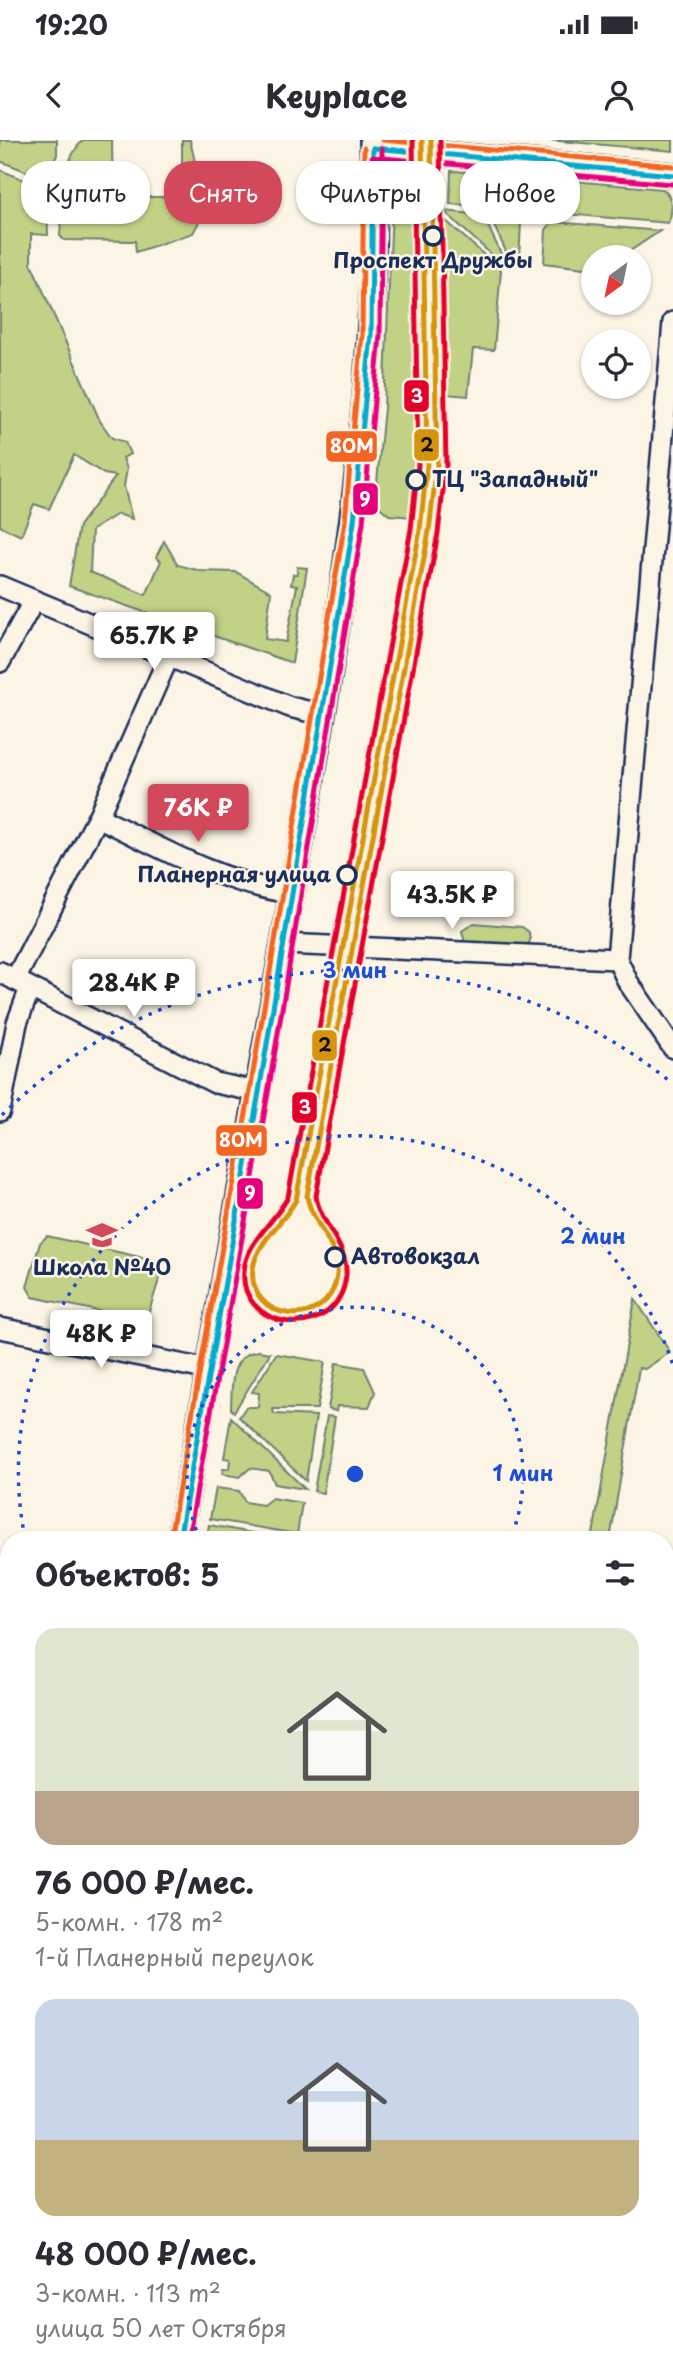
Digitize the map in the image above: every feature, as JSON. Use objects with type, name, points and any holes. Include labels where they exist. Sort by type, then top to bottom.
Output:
[{"type":"main road","points":[[181,1531],[259,1093],[354,522],[371,334],[373,144],[673,175]]},
{"type":"street","points":[[673,322],[617,959],[628,982],[673,1048]]},
{"type":"street","points":[[0,586],[290,707],[323,715]]},
{"type":"street","points":[[0,662],[33,602]]},
{"type":"street","points":[[0,1111],[17,1023],[15,980],[98,817],[169,656]]},
{"type":"street","points":[[98,817],[229,879],[255,888],[292,893]]},
{"type":"street","points":[[284,944],[617,959]]},
{"type":"street","points":[[15,980],[215,1083],[259,1093]]},
{"type":"street","points":[[0,1328],[210,1370]]},
{"type":"green space","points":[[0,140],[57,140],[57,155],[54,161],[21,161],[21,169],[0,161]]},
{"type":"green space","points":[[83,140],[112,140],[112,161],[70,161]]},
{"type":"green space","points":[[182,140],[190,140],[195,161],[182,161]]},
{"type":"green space","points":[[547,140],[673,140],[673,151]]},
{"type":"green space","points":[[0,170],[21,179],[21,224],[48,224],[48,235],[31,234],[31,263],[100,421],[112,438],[125,442],[130,454],[123,458],[127,469],[124,486],[132,519],[118,514],[92,530],[90,572],[146,595],[161,561],[156,557],[164,541],[178,565],[201,571],[236,572],[271,592],[265,639],[286,642],[297,586],[291,585],[293,574],[297,574],[297,567],[307,568],[292,663],[69,586],[79,526],[116,476],[104,474],[74,455],[49,509],[34,504],[21,536],[0,526]]},
{"type":"green space","points":[[451,171],[460,172],[460,205],[450,204]]},
{"type":"green space","points":[[580,182],[663,189],[671,205],[668,223],[580,215]]},
{"type":"green space","points":[[150,197],[164,197],[164,224],[198,224],[193,233],[136,252],[135,241],[64,240],[60,236],[61,224],[150,224]]},
{"type":"green space","points":[[446,211],[460,213],[460,224],[487,224],[501,254],[495,258]]},
{"type":"green space","points":[[446,221],[501,270],[494,350],[473,349],[468,396],[446,394],[443,427],[440,427],[437,519],[389,515],[375,503],[384,408],[391,224],[430,224],[431,265],[436,265],[436,250],[442,249],[442,228],[436,227],[436,224],[446,224]]},
{"type":"green space","points":[[493,224],[521,224],[519,261],[510,260]]},
{"type":"green space","points":[[550,224],[578,224],[660,231],[639,245],[581,245],[581,268],[544,263],[546,230]]},
{"type":"green space","points":[[474,923],[522,927],[529,932],[530,941],[525,948],[465,943],[462,931]]},
{"type":"green space","points":[[47,1236],[158,1261],[162,1270],[147,1318],[140,1320],[33,1297],[27,1287],[40,1243]]},
{"type":"green space","points":[[635,1299],[670,1352],[645,1369],[639,1368],[612,1531],[594,1531]]},
{"type":"green space","points":[[258,1351],[270,1353],[234,1412],[231,1409],[232,1391],[237,1365],[249,1354]]},
{"type":"green space","points":[[276,1354],[325,1362],[317,1409],[273,1409],[274,1414],[316,1416],[306,1481],[239,1417],[246,1407],[258,1407],[259,1393],[252,1392]]},
{"type":"green space","points":[[336,1363],[364,1368],[375,1392],[369,1407],[337,1406],[336,1411],[328,1409]]},
{"type":"green space","points":[[327,1416],[335,1417],[323,1493],[314,1491]]},
{"type":"green space","points":[[231,1417],[305,1489],[275,1484],[269,1471],[250,1468],[240,1477],[222,1474],[223,1469],[229,1469],[230,1459],[224,1458]]},
{"type":"green space","points":[[216,1488],[239,1491],[245,1502],[263,1505],[272,1498],[302,1503],[297,1531],[280,1531],[210,1519]]},
{"type":"green space","points":[[209,1525],[241,1531],[208,1531]]},
{"type":"tram line","name":"3","points":[[413,140],[418,465],[411,529],[288,1197],[252,1246],[245,1264],[245,1287],[254,1304],[269,1316],[288,1322],[307,1321],[325,1313],[339,1298],[346,1275],[343,1254],[316,1196],[438,533],[446,465],[440,140]]},
{"type":"tram line","name":"2","points":[[422,140],[427,465],[420,530],[296,1200],[260,1250],[253,1268],[254,1286],[262,1300],[274,1309],[289,1314],[305,1313],[320,1306],[331,1294],[337,1275],[335,1255],[314,1216],[307,1196],[429,531],[437,465],[431,140]]},
{"type":"transit line","name":"80М","points":[[382,140],[673,166]]},
{"type":"transit line","name":"80М","points":[[171,1531],[250,1091],[345,521],[362,334],[364,148]]},
{"type":"transit line","name":"2","points":[[373,148],[673,175]]},
{"type":"transit line","name":"2","points":[[181,1531],[259,1092],[354,522],[371,334],[373,148]]},
{"type":"transit line","name":"9","points":[[190,1531],[268,1093],[363,523],[380,335],[382,148]]},
{"type":"transit line","name":"9","points":[[372,157],[672,184]]},
{"type":"place","name":"Проспект Дружбы","points":[[433,236]]},
{"type":"place","name":"ТЦ \"Западный\"","points":[[416,480]]},
{"type":"place","name":"Планерная улица","points":[[347,875]]},
{"type":"place","name":"Школа №40","points":[[102,1235]]},
{"type":"place","name":"Автовокзал","points":[[335,1257]]}]
